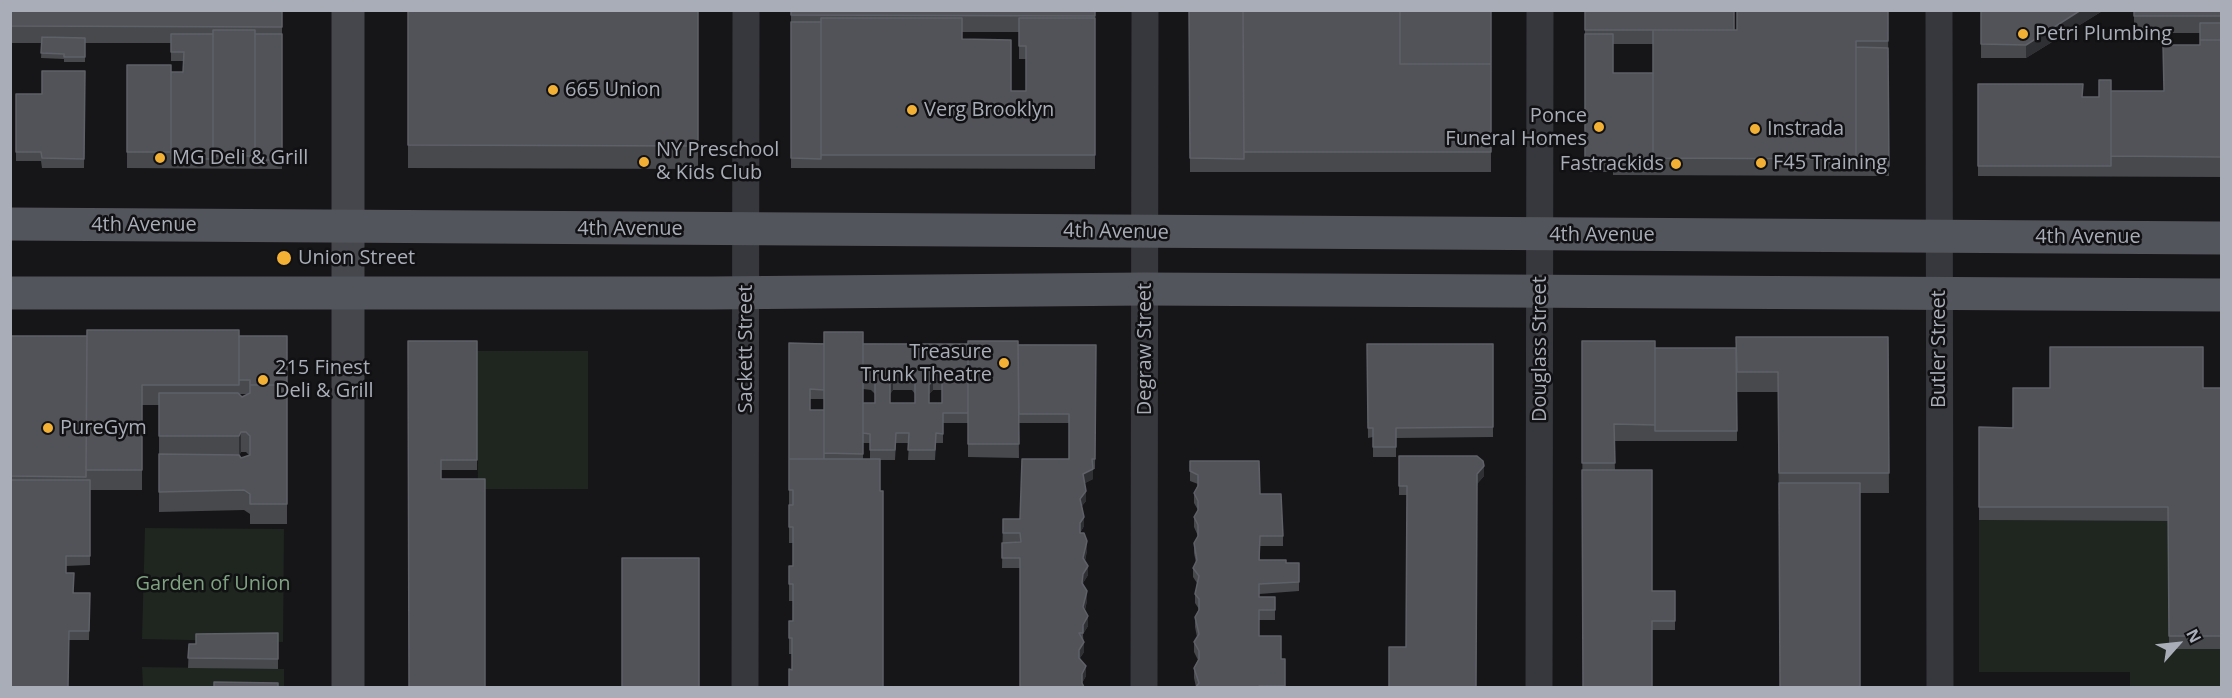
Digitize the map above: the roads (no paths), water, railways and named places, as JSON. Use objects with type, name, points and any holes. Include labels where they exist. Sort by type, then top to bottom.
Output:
[{"type":"main road","points":[[348,10],[348,687]]},
{"type":"main road","name":"4th Avenue","points":[[10,224],[2222,238]]},
{"type":"main road","points":[[10,293],[1145,289],[2222,295]]},
{"type":"street","name":"Sackett Street","points":[[745,687],[746,10]]},
{"type":"street","name":"Degraw Street","points":[[1144,687],[1145,10]]},
{"type":"street","name":"Douglass Street","points":[[1539,687],[1540,10]]},
{"type":"street","name":"Butler Street","points":[[1938,10],[1940,687]]},
{"type":"place","name":"Petri Plumbing","points":[[2023,34]]},
{"type":"place","name":"665 Union","points":[[553,90]]},
{"type":"place","name":"Verg Brooklyn","points":[[912,110]]},
{"type":"place","name":"Ponce Funeral Homes","points":[[1599,127]]},
{"type":"place","name":"Instrada","points":[[1755,129]]},
{"type":"place","name":"MG Deli & Grill","points":[[160,158]]},
{"type":"place","name":"NY Preschool & Kids Club","points":[[644,162]]},
{"type":"place","name":"F45 Training","points":[[1761,163]]},
{"type":"place","name":"Fastrackids","points":[[1676,164]]},
{"type":"place","name":"Union Street","points":[[284,258]]},
{"type":"place","name":"Treasure Trunk Theatre","points":[[1004,363]]},
{"type":"place","name":"215 Finest Deli & Grill","points":[[263,380]]},
{"type":"place","name":"PureGym","points":[[48,428]]},
{"type":"park label","name":"Garden of Union","points":[[213,584]]}]
